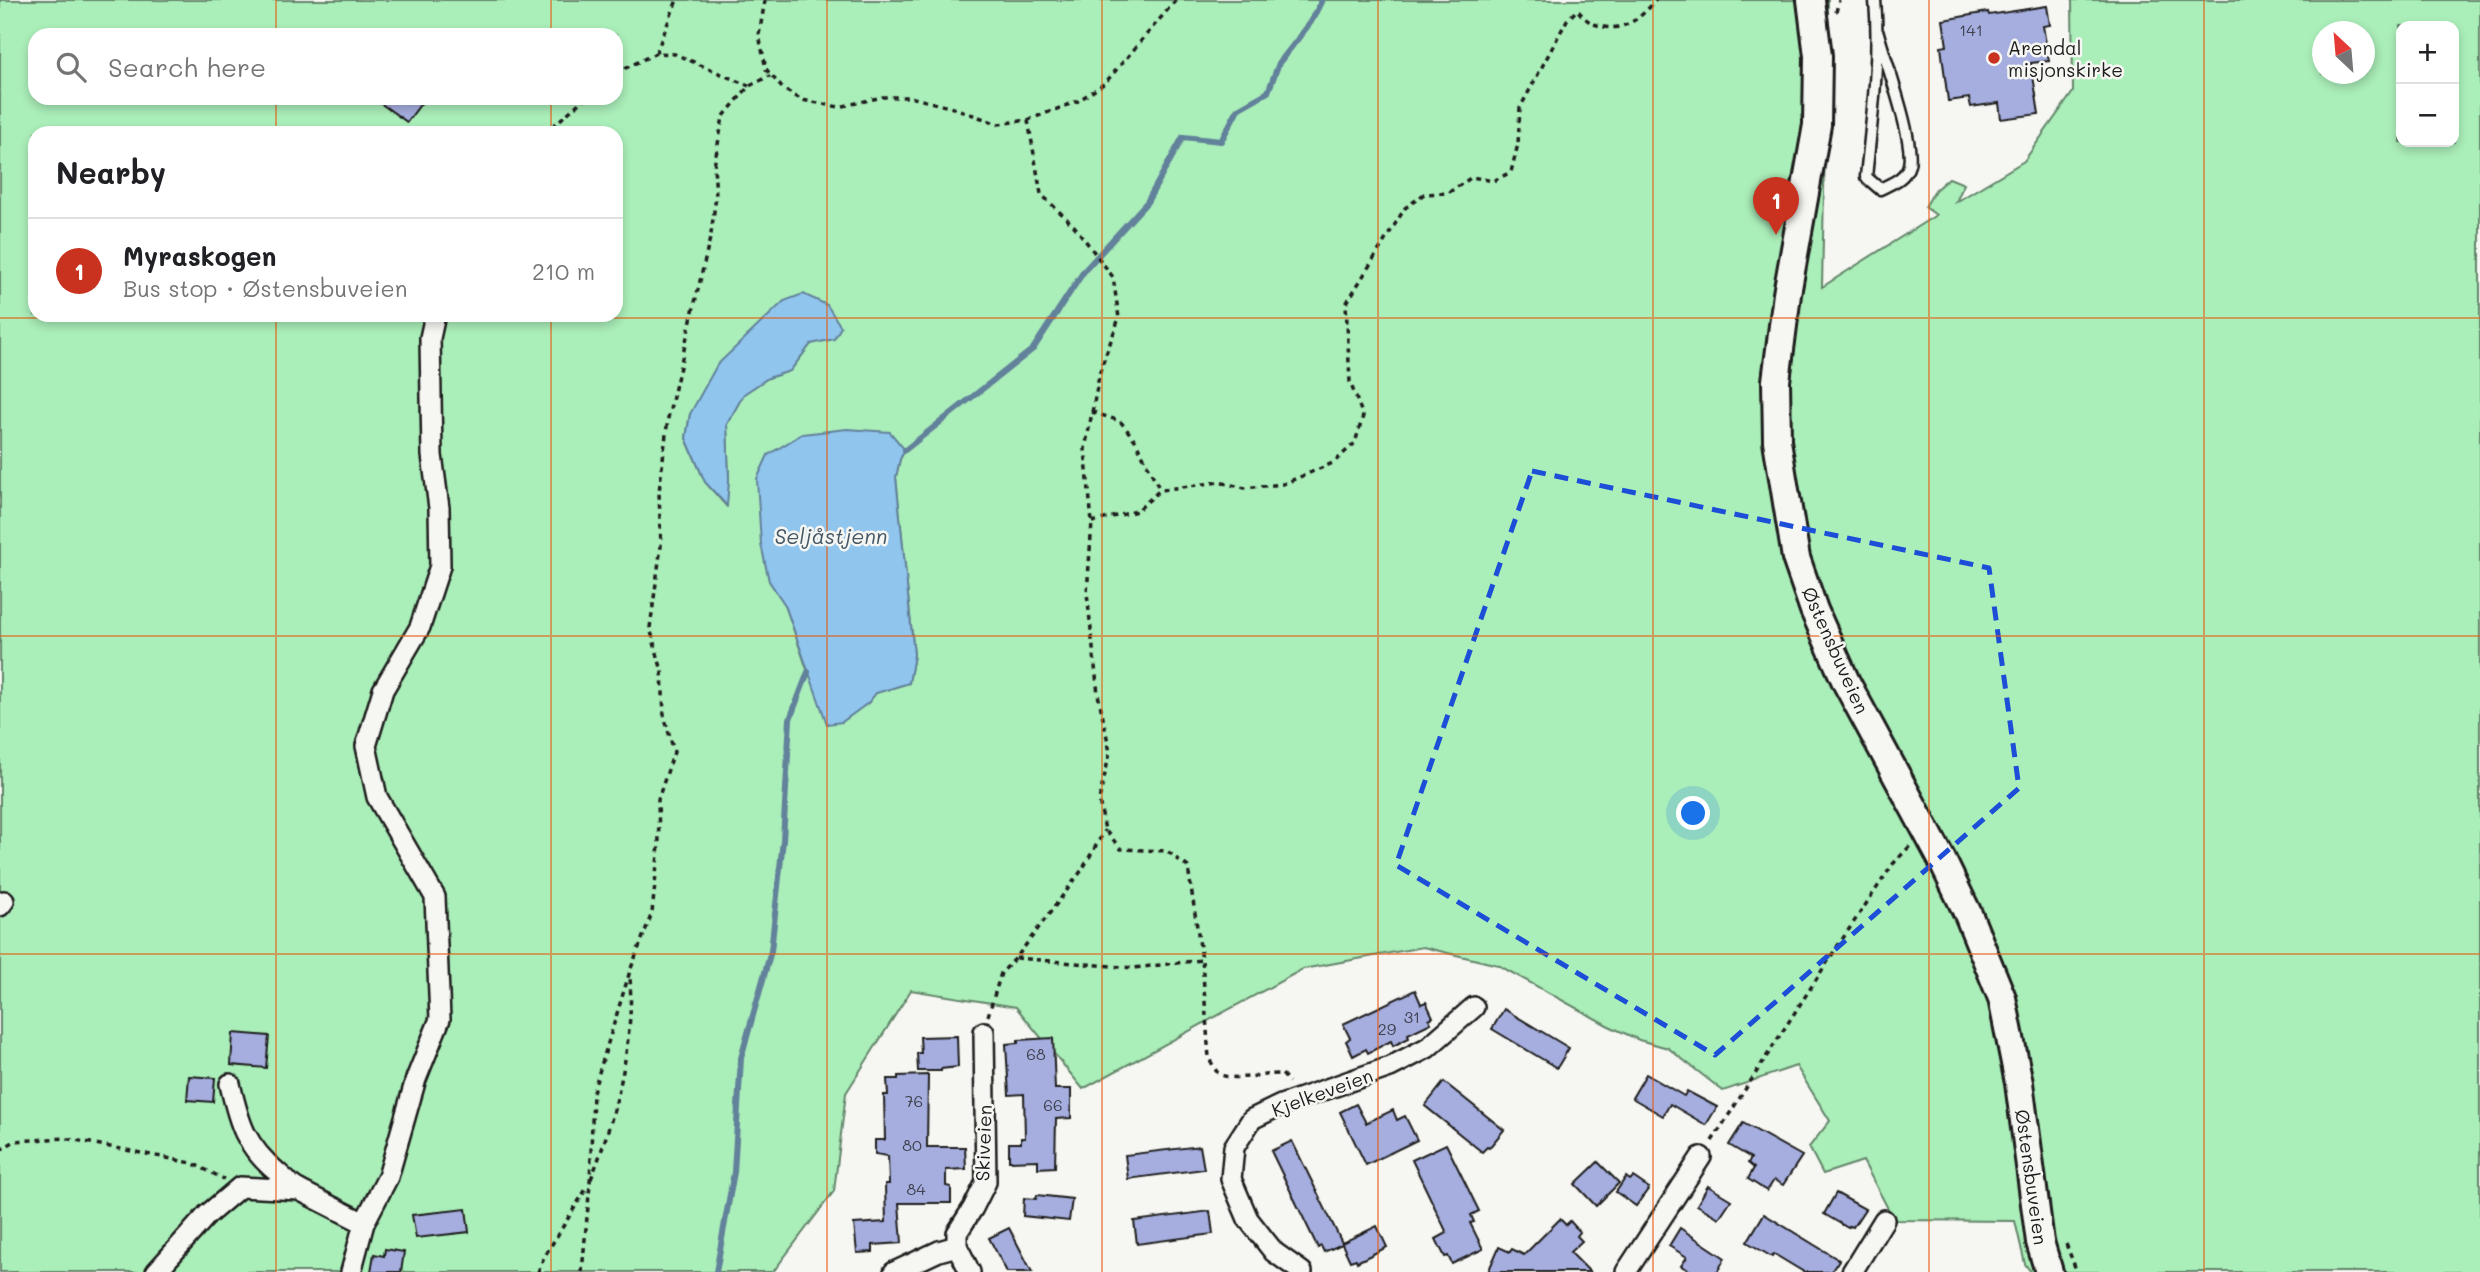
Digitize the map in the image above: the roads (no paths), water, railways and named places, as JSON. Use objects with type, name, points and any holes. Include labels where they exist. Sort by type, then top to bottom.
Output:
[{"type":"main road","name":"Østensbuveien","points":[[1811,0],[1818,56],[1817,125],[1787,294],[1776,381],[1779,453],[1796,558],[1814,610],[1846,682],[1926,829],[1968,915],[2002,998],[2019,1083],[2040,1242],[2049,1272]]},
{"type":"street","points":[[351,1272],[364,1223],[388,1177],[416,1079],[440,1019],[435,897],[377,797],[366,746],[383,690],[420,627],[440,566],[439,508],[432,455],[430,338],[433,322]]},
{"type":"street","name":"Kjelkeveien","points":[[1302,1272],[1274,1252],[1248,1219],[1231,1179],[1234,1147],[1252,1119],[1297,1099],[1390,1067],[1427,1048],[1474,1007]]},
{"type":"street","name":"Skiveien","points":[[957,1246],[957,1233],[985,1182],[984,1032]]},
{"type":"street","points":[[229,1084],[238,1121],[248,1142],[263,1161],[299,1189],[364,1223]]},
{"type":"street","points":[[1626,1272],[1701,1157]]},
{"type":"street","points":[[156,1272],[207,1215],[240,1187],[299,1189]]},
{"type":"street","points":[[1852,1272],[1884,1220]]},
{"type":"street","points":[[894,1272],[939,1251],[957,1246],[970,1272]]},
{"type":"lane","points":[[1875,0],[1878,33],[1866,177],[1881,189],[1899,180],[1909,165],[1909,141],[1878,33]]},
{"type":"water","points":[[803,294],[827,305],[841,327],[834,339],[811,344],[790,371],[768,378],[744,394],[727,424],[727,506],[705,482],[686,438],[690,414],[717,365],[784,301]]},
{"type":"water","name":"Seljåstjenn","points":[[847,429],[890,432],[905,450],[896,477],[914,655],[909,683],[876,693],[868,703],[842,722],[827,724],[785,605],[769,581],[761,544],[757,479],[768,455],[802,434]]},
{"type":"waterway","points":[[905,450],[1033,349],[1084,271],[1147,202],[1183,137],[1221,141],[1238,109],[1268,92],[1279,63],[1311,22],[1322,0]]},
{"type":"waterway","points":[[716,1272],[734,1172],[741,1058],[771,951],[783,840],[790,719],[808,672]]},
{"type":"place","name":"Arendal misjonskirke","points":[[1994,58]]},
{"type":"place","name":"Myraskogen","points":[[1776,235]]}]
